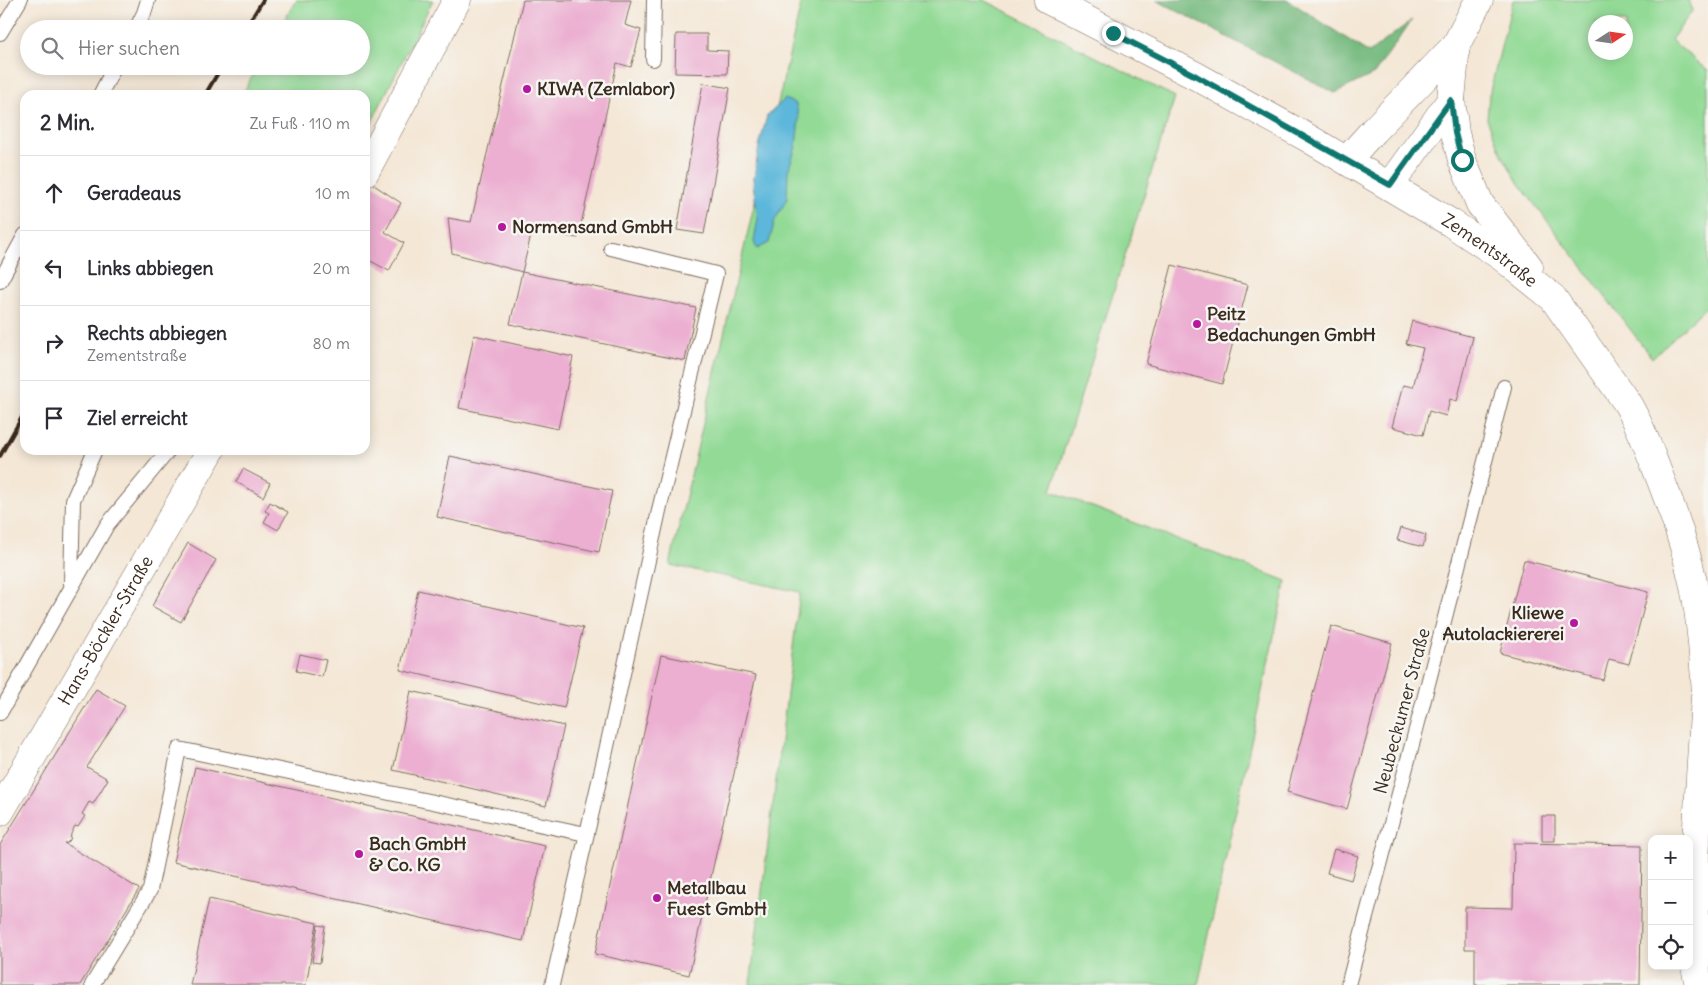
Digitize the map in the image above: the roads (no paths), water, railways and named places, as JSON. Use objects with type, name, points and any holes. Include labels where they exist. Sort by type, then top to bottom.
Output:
[{"type":"street","points":[[370,163],[457,0]]},
{"type":"street","name":"Zementstraße","points":[[1048,0],[1196,76],[1347,160],[1451,223],[1502,257],[1553,298],[1631,409],[1638,421],[1681,537],[1696,596],[1702,644],[1707,702],[1695,860],[1696,971],[1699,985]]},
{"type":"street","points":[[1347,160],[1456,45],[1479,0]]},
{"type":"street","points":[[1456,45],[1451,100],[1455,133],[1480,204],[1553,298]]},
{"type":"street","points":[[1390,185],[1451,100]]},
{"type":"street","name":"Hans-Böckler-Straße","points":[[0,812],[208,455]]},
{"type":"lane","points":[[0,34],[20,0]]},
{"type":"lane","points":[[140,20],[148,0]]},
{"type":"lane","points":[[652,59],[654,0]]},
{"type":"lane","points":[[103,90],[110,75]]},
{"type":"lane","points":[[0,281],[20,244]]},
{"type":"lane","points":[[552,985],[660,506],[716,274],[611,248]]},
{"type":"lane","name":"Neubeckumer Straße","points":[[1348,985],[1421,712],[1504,387]]},
{"type":"lane","points":[[71,588],[72,500],[93,455]]},
{"type":"lane","points":[[0,713],[107,525],[165,455]]},
{"type":"lane","points":[[92,985],[150,890],[178,749],[586,834]]},
{"type":"water","points":[[785,99],[796,104],[799,119],[796,147],[788,171],[787,199],[775,220],[769,243],[757,249],[754,242],[758,218],[753,184],[759,146],[767,116]]},
{"type":"railway","points":[[251,20],[263,0]]},
{"type":"railway","points":[[208,90],[217,75]]},
{"type":"railway","points":[[0,456],[20,421]]},
{"type":"place","name":"KIWA (Zemlabor)","points":[[527,89]]},
{"type":"place","name":"Normensand GmbH","points":[[502,227]]},
{"type":"place","name":"Peitz Bedachungen GmbH","points":[[1197,324]]},
{"type":"place","name":"Kliewe Autolackiererei","points":[[1574,623]]},
{"type":"place","name":"Bach GmbH & Co. KG","points":[[359,854]]},
{"type":"place","name":"Metallbau Fuest GmbH","points":[[657,898]]}]
